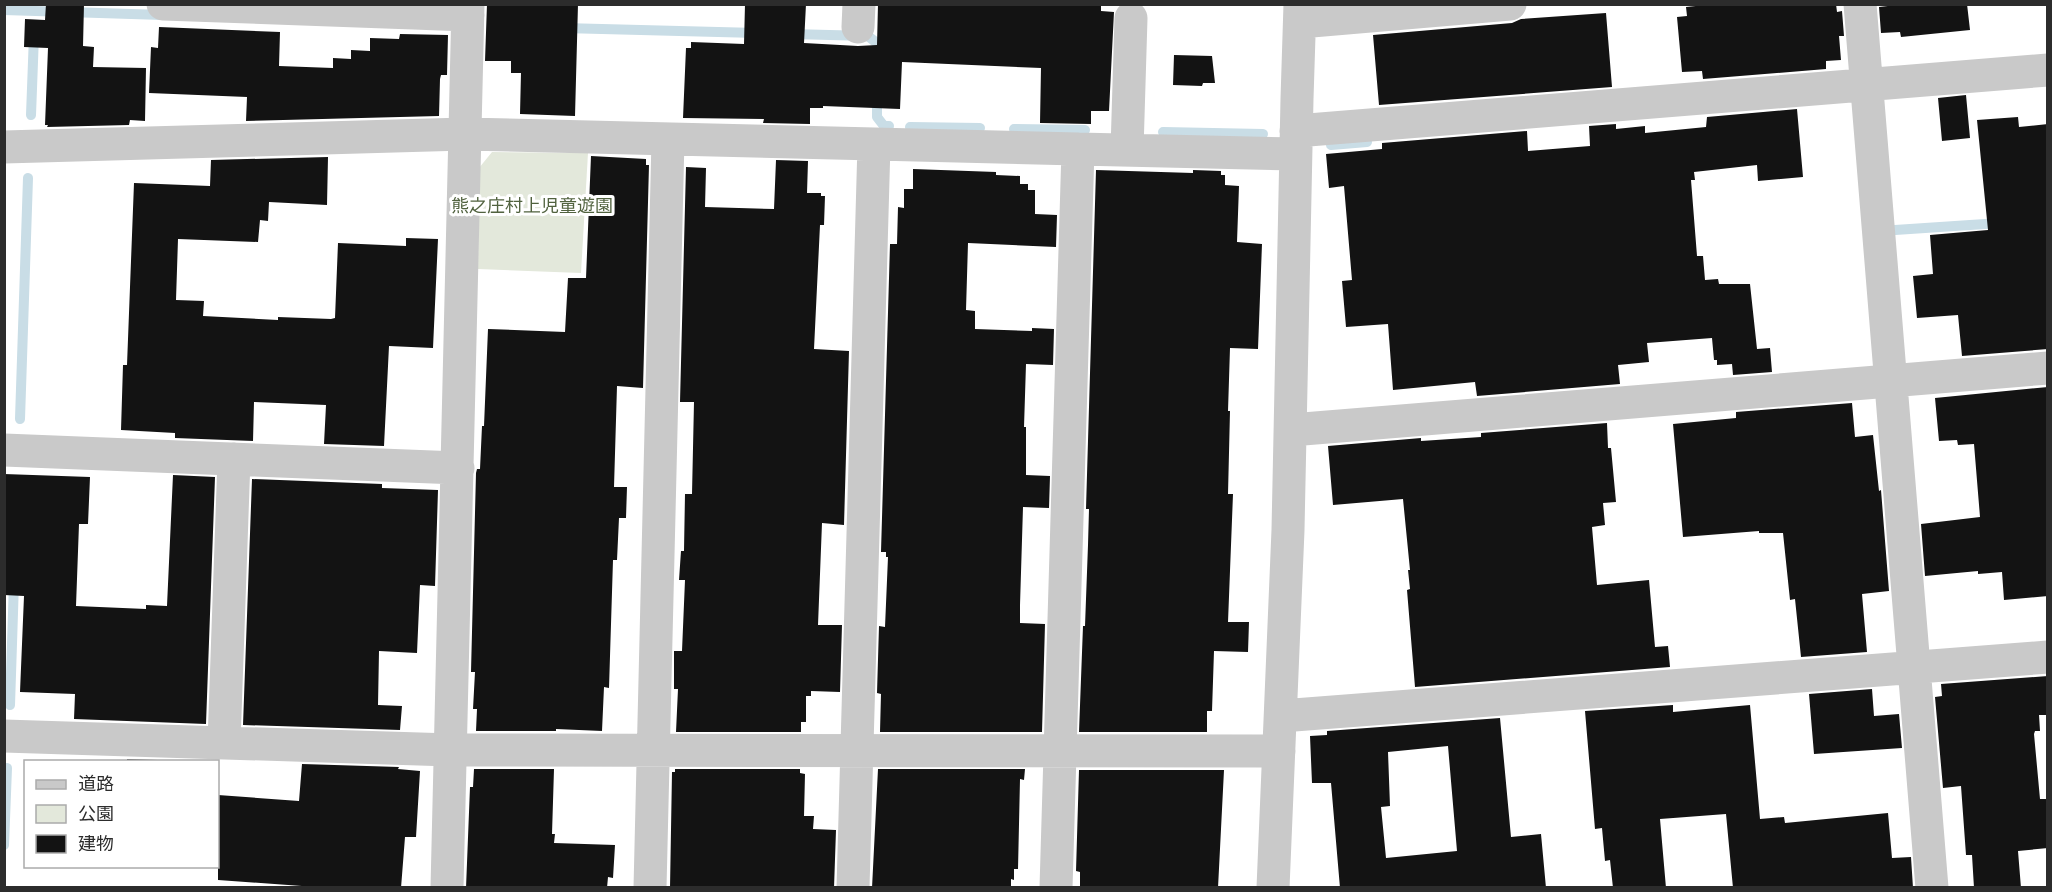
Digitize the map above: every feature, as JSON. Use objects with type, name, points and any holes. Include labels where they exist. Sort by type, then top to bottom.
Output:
[{"type":"street","points":[[163,4],[468,10],[447,888]]},
{"type":"street","points":[[1273,888],[1291,430],[1300,13],[1510,4]]},
{"type":"street","points":[[1860,4],[1932,888]]},
{"type":"street","points":[[1127,150],[1131,18]]},
{"type":"street","points":[[4,147],[465,135],[1127,150],[1296,143],[1868,85],[2048,70]]},
{"type":"street","points":[[650,888],[668,139]]},
{"type":"street","points":[[853,888],[874,144]]},
{"type":"street","points":[[1056,888],[1078,149]]},
{"type":"street","points":[[1291,430],[2048,368]]},
{"type":"street","points":[[4,450],[458,468]]},
{"type":"street","points":[[224,743],[234,459]]},
{"type":"street","points":[[1281,716],[2048,657]]},
{"type":"street","points":[[4,736],[451,750],[1279,751]]},
{"type":"green space","name":"熊之庄村上児童遊園","points":[[492,152],[588,153],[581,273],[478,269],[479,168]]},
{"type":"building","points":[[46,4],[84,4],[83,46],[94,47],[93,67],[146,68],[145,121],[130,120],[129,125],[47,127],[48,125],[45,125],[48,48],[24,47],[25,19],[45,20]]},
{"type":"building","points":[[487,4],[578,4],[575,116],[520,114],[521,73],[511,73],[511,61],[485,61]]},
{"type":"building","points":[[745,4],[806,4],[804,43],[858,46],[877,45],[878,4],[1101,4],[1101,11],[1114,12],[1109,111],[1091,111],[1091,124],[1040,123],[1041,68],[902,62],[900,109],[823,106],[823,108],[810,108],[810,124],[763,123],[764,119],[683,118],[686,48],[691,48],[691,42],[744,44]]},
{"type":"building","points":[[1715,4],[1836,4],[1837,12],[1842,11],[1844,36],[1839,36],[1841,60],[1826,61],[1826,69],[1703,79],[1702,71],[1682,72],[1677,17],[1687,16],[1686,7]]},
{"type":"building","points":[[1905,4],[1967,4],[1970,30],[1901,37],[1900,32],[1881,33],[1879,7]]},
{"type":"building","points":[[1606,13],[1612,87],[1379,105],[1373,35],[1512,23],[1521,19]]},
{"type":"building","points":[[159,27],[280,32],[279,66],[333,68],[333,58],[351,59],[351,50],[370,51],[370,38],[399,39],[400,34],[448,35],[447,75],[441,75],[440,79],[439,116],[246,121],[247,97],[149,93],[151,47],[158,48]]},
{"type":"building","points":[[1174,55],[1212,56],[1215,83],[1203,83],[1202,86],[1173,85]]},
{"type":"building","points":[[1966,95],[1970,138],[1942,141],[1938,98]]},
{"type":"building","points":[[1797,109],[1803,177],[1758,181],[1757,165],[1694,172],[1695,180],[1691,180],[1697,256],[1703,256],[1705,280],[1718,279],[1719,284],[1750,284],[1757,349],[1770,348],[1772,372],[1733,375],[1732,364],[1717,365],[1717,360],[1714,360],[1712,338],[1647,343],[1649,362],[1618,365],[1620,384],[1477,396],[1475,382],[1393,390],[1388,324],[1346,327],[1342,281],[1352,280],[1344,186],[1329,188],[1326,154],[1382,149],[1382,143],[1527,131],[1528,151],[1590,146],[1589,126],[1616,124],[1616,129],[1645,126],[1645,133],[1706,127],[1707,117]]},
{"type":"building","points":[[2018,117],[2019,127],[2048,124],[2048,349],[1962,356],[1958,315],[1917,318],[1913,276],[1933,274],[1930,235],[1988,230],[1977,120]]},
{"type":"building","points":[[591,156],[646,159],[646,165],[649,165],[643,388],[617,386],[614,487],[627,487],[626,518],[619,518],[617,560],[613,560],[609,688],[604,687],[602,731],[556,729],[556,731],[476,731],[477,709],[473,709],[475,672],[471,672],[476,473],[477,469],[480,469],[482,426],[484,426],[488,329],[565,332],[568,278],[586,278]]},
{"type":"building","points":[[328,157],[327,205],[269,202],[268,221],[260,220],[258,242],[178,239],[176,300],[204,301],[203,316],[278,320],[278,317],[331,319],[335,318],[338,243],[406,246],[406,238],[438,239],[433,348],[389,346],[384,446],[324,444],[326,405],[254,402],[253,441],[175,438],[175,433],[121,430],[123,365],[127,365],[134,183],[210,186],[211,160]]},
{"type":"building","points":[[776,160],[808,161],[807,193],[821,193],[821,196],[825,196],[824,225],[820,225],[814,349],[849,351],[844,525],[822,523],[818,625],[842,625],[840,692],[811,691],[811,696],[806,696],[806,722],[801,722],[801,732],[676,732],[678,689],[674,689],[674,651],[682,651],[685,580],[679,580],[681,551],[684,551],[685,494],[692,494],[694,402],[680,402],[686,167],[706,168],[705,207],[774,209]]},
{"type":"building","points":[[913,169],[996,172],[996,175],[1020,176],[1020,184],[1028,184],[1028,190],[1035,190],[1035,214],[1057,215],[1056,247],[968,243],[966,310],[975,311],[975,329],[1032,331],[1032,328],[1054,329],[1053,365],[1026,364],[1024,427],[1026,427],[1026,475],[1050,476],[1049,508],[1023,507],[1020,623],[1045,624],[1042,732],[880,732],[881,694],[877,693],[879,626],[885,627],[888,557],[886,557],[886,552],[881,552],[890,244],[897,244],[898,207],[904,208],[904,189],[913,189]]},
{"type":"building","points":[[1096,170],[1193,173],[1193,170],[1221,171],[1221,175],[1225,175],[1225,185],[1239,186],[1237,242],[1262,244],[1258,349],[1230,348],[1228,494],[1233,494],[1228,622],[1249,622],[1248,652],[1214,651],[1212,711],[1207,711],[1207,732],[1079,732],[1088,545],[1089,509],[1086,509]]},
{"type":"building","points":[[2048,387],[2048,596],[2004,600],[2002,572],[1978,574],[1978,571],[1925,576],[1921,524],[1980,517],[1974,444],[1958,445],[1957,440],[1939,441],[1935,398]]},
{"type":"building","points":[[1852,403],[1855,437],[1873,435],[1879,491],[1881,490],[1889,591],[1862,594],[1867,652],[1801,657],[1795,599],[1790,600],[1783,533],[1759,533],[1759,531],[1683,537],[1673,424],[1736,418],[1736,412]]},
{"type":"building","points":[[1607,423],[1608,448],[1611,448],[1616,502],[1603,503],[1605,525],[1592,527],[1597,585],[1649,580],[1655,647],[1668,646],[1670,667],[1415,687],[1407,590],[1410,589],[1408,570],[1410,570],[1403,499],[1333,505],[1328,446],[1421,438],[1421,441],[1481,437],[1481,433]]},
{"type":"building","points":[[4,474],[90,477],[88,524],[79,524],[76,606],[146,609],[146,605],[167,606],[173,475],[215,477],[206,724],[74,719],[75,694],[20,692],[24,596],[4,595]]},
{"type":"building","points":[[252,479],[382,484],[382,488],[438,490],[435,586],[420,585],[417,653],[379,651],[378,705],[402,706],[400,730],[243,725]]},
{"type":"building","points":[[2048,676],[2048,715],[2039,715],[2040,731],[2035,731],[2034,734],[2040,799],[2048,799],[2048,848],[2018,851],[2021,888],[1974,888],[1972,855],[1966,855],[1961,786],[1943,788],[1935,697],[1942,696],[1941,684]]},
{"type":"building","points":[[1872,689],[1874,716],[1899,714],[1902,748],[1814,754],[1809,694]]},
{"type":"building","points":[[1673,705],[1673,712],[1750,705],[1760,819],[1784,817],[1785,823],[1888,813],[1892,858],[1911,857],[1913,888],[1733,888],[1726,814],[1660,819],[1666,888],[1613,888],[1610,860],[1605,861],[1602,828],[1595,829],[1585,711]]},
{"type":"building","points":[[1500,718],[1511,837],[1541,834],[1546,888],[1340,888],[1331,783],[1312,783],[1310,736],[1327,735],[1327,731]],"holes":[[[1448,746],[1457,851],[1386,858],[1381,807],[1390,806],[1388,752]]]},
{"type":"building","points":[[302,764],[399,767],[398,769],[420,771],[416,837],[405,837],[401,888],[329,888],[218,880],[219,795],[299,801]]},
{"type":"building","points":[[474,769],[554,769],[552,834],[555,834],[554,843],[615,845],[613,878],[608,877],[607,888],[466,888],[470,787],[473,787]]},
{"type":"building","points":[[675,769],[800,769],[800,773],[805,774],[804,816],[814,816],[813,829],[836,830],[834,888],[670,888],[672,772],[675,772]]},
{"type":"building","points":[[878,769],[1025,769],[1024,780],[1020,779],[1018,869],[1014,869],[1011,888],[872,888]]},
{"type":"building","points":[[1079,770],[1224,770],[1218,888],[1080,888],[1080,872],[1076,871]]},
{"type":"waterway","points":[[4,10],[163,15]]},
{"type":"waterway","points":[[563,28],[757,33]]},
{"type":"waterway","points":[[791,34],[868,36],[878,44],[878,55]]},
{"type":"waterway","points":[[31,115],[34,35]]},
{"type":"waterway","points":[[877,95],[877,117],[884,126],[889,126]]},
{"type":"waterway","points":[[910,127],[980,128]]},
{"type":"waterway","points":[[1014,129],[1085,130]]},
{"type":"waterway","points":[[1163,132],[1263,134]]},
{"type":"waterway","points":[[1331,145],[1367,142]]},
{"type":"waterway","points":[[20,419],[28,178]]},
{"type":"waterway","points":[[1895,230],[2000,223]]},
{"type":"waterway","points":[[10,705],[14,582]]},
{"type":"waterway","points":[[4,845],[7,768]]}]
